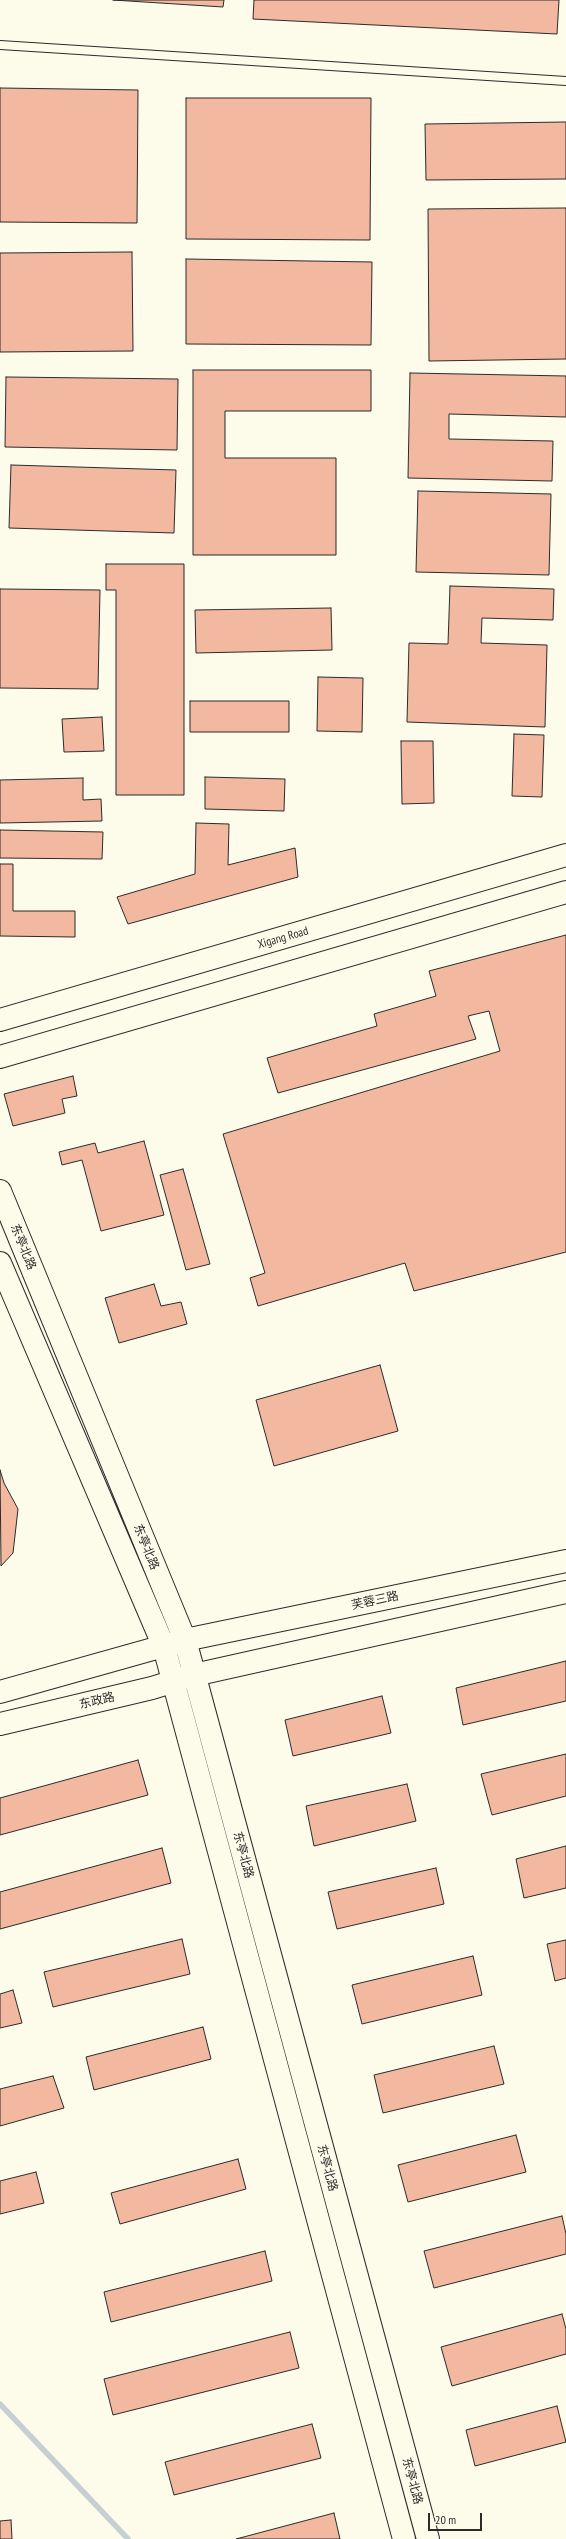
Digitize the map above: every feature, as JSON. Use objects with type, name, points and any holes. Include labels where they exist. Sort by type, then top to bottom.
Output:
[{"type":"main road","name":"Xigang Road","points":[[0,1020],[566,855]]},
{"type":"main road","points":[[0,1057],[566,892]]},
{"type":"main road","name":"东亭北路","points":[[0,1191],[185,1640],[428,2539]]},
{"type":"main road","name":"东亭北路","points":[[0,1263],[164,1648],[404,2539]]},
{"type":"main road","name":"芙蓉三路","points":[[185,1640],[566,1561]]},
{"type":"main road","points":[[194,1675],[566,1592]]},
{"type":"main road","points":[[0,1692],[164,1648],[185,1640]]},
{"type":"main road","name":"东政路","points":[[0,1724],[173,1682],[194,1675]]},
{"type":"lane","points":[[0,45],[566,81]]},
{"type":"building","points":[[113,0],[224,0],[223,7]]},
{"type":"building","points":[[254,0],[559,0],[557,34],[253,19]]},
{"type":"building","points":[[0,88],[138,90],[137,223],[0,222]]},
{"type":"building","points":[[186,98],[371,98],[370,240],[186,239]]},
{"type":"building","points":[[566,122],[566,179],[426,180],[425,124]]},
{"type":"building","points":[[566,208],[566,359],[429,361],[428,209]]},
{"type":"building","points":[[132,252],[133,351],[0,352],[0,253]]},
{"type":"building","points":[[186,259],[372,262],[371,345],[186,344]]},
{"type":"building","points":[[193,370],[371,370],[371,411],[225,411],[225,458],[336,458],[336,555],[193,555]]},
{"type":"building","points":[[410,373],[566,376],[566,417],[449,414],[449,439],[553,441],[552,481],[408,478]]},
{"type":"building","points":[[6,377],[178,379],[177,450],[5,447]]},
{"type":"building","points":[[11,465],[176,470],[174,533],[9,528]]},
{"type":"building","points":[[418,491],[551,494],[549,575],[416,572]]},
{"type":"building","points":[[106,564],[184,564],[184,795],[116,795],[116,590],[106,590]]},
{"type":"building","points":[[450,586],[554,589],[553,620],[482,618],[481,643],[547,645],[545,727],[407,722],[409,643],[448,644]]},
{"type":"building","points":[[0,589],[100,590],[98,689],[0,688]]},
{"type":"building","points":[[331,608],[332,650],[196,653],[195,610]]},
{"type":"building","points":[[318,677],[363,678],[362,732],[317,731]]},
{"type":"building","points":[[190,701],[289,701],[289,732],[190,732]]},
{"type":"building","points":[[102,717],[104,751],[64,752],[62,719]]},
{"type":"building","points":[[514,734],[544,735],[542,797],[512,796]]},
{"type":"building","points":[[401,741],[433,741],[434,803],[402,804]]},
{"type":"building","points":[[205,777],[285,779],[284,811],[205,809]]},
{"type":"building","points":[[83,778],[83,800],[101,799],[102,821],[0,823],[0,780]]},
{"type":"building","points":[[196,823],[229,824],[228,865],[295,848],[298,877],[128,924],[117,897],[195,874]]},
{"type":"building","points":[[0,830],[103,832],[102,859],[0,858]]},
{"type":"building","points":[[0,864],[13,864],[13,911],[75,911],[75,937],[0,936]]},
{"type":"building","points":[[566,935],[566,1252],[414,1291],[405,1263],[258,1306],[250,1278],[265,1273],[223,1134],[500,1051],[489,1011],[468,1016],[476,1039],[278,1093],[267,1058],[377,1026],[374,1014],[436,996],[429,971]]},
{"type":"building","points":[[73,1076],[77,1096],[62,1099],[65,1113],[13,1126],[4,1094]]},
{"type":"building","points":[[144,1141],[164,1215],[101,1231],[82,1160],[62,1165],[59,1152],[95,1143],[98,1153]]},
{"type":"building","points":[[183,1169],[210,1264],[186,1270],[160,1175]]},
{"type":"building","points":[[154,1284],[161,1306],[181,1302],[187,1324],[119,1343],[105,1298]]},
{"type":"building","points":[[380,1365],[398,1431],[274,1466],[256,1400]]},
{"type":"building","points":[[0,1470],[4,1483],[18,1509],[13,1553],[1,1566]]},
{"type":"building","points":[[566,1661],[566,1701],[463,1725],[456,1688]]},
{"type":"building","points":[[382,1696],[391,1733],[293,1756],[285,1720]]},
{"type":"building","points":[[566,1754],[566,1796],[492,1815],[481,1774]]},
{"type":"building","points":[[138,1760],[148,1795],[0,1835],[0,1798]]},
{"type":"building","points":[[407,1784],[416,1821],[314,1846],[306,1806]]},
{"type":"building","points":[[566,1846],[566,1888],[524,1898],[516,1859]]},
{"type":"building","points":[[162,1848],[171,1883],[0,1929],[0,1892]]},
{"type":"building","points":[[436,1868],[444,1904],[337,1929],[328,1892]]},
{"type":"building","points":[[182,1939],[190,1974],[53,2007],[44,1972]]},
{"type":"building","points":[[566,1940],[566,1978],[555,1981],[547,1944]]},
{"type":"building","points":[[473,1956],[482,1995],[362,2024],[352,1985]]},
{"type":"building","points":[[13,1990],[22,2023],[0,2028],[0,1994]]},
{"type":"building","points":[[203,2027],[211,2059],[94,2090],[86,2057]]},
{"type":"building","points":[[494,2046],[504,2084],[383,2113],[374,2075]]},
{"type":"building","points":[[53,2076],[64,2108],[0,2126],[0,2089]]},
{"type":"building","points":[[516,2135],[526,2172],[408,2202],[398,2165]]},
{"type":"building","points":[[238,2159],[246,2189],[120,2224],[111,2193]]},
{"type":"building","points":[[36,2172],[44,2203],[0,2214],[0,2181]]},
{"type":"building","points":[[562,2216],[566,2234],[566,2254],[434,2288],[424,2251]]},
{"type":"building","points":[[265,2251],[272,2281],[111,2322],[104,2292]]},
{"type":"building","points":[[562,2314],[566,2329],[566,2354],[452,2386],[441,2347]]},
{"type":"building","points":[[290,2332],[299,2368],[113,2415],[104,2379]]},
{"type":"building","points":[[557,2406],[566,2442],[475,2466],[466,2430]]},
{"type":"building","points":[[312,2424],[321,2458],[174,2495],[165,2462]]},
{"type":"building","points":[[334,2513],[340,2539],[236,2539]]},
{"type":"building","points":[[11,2520],[12,2539],[0,2539],[0,2521]]},
{"type":"waterway","points":[[0,2404],[128,2539]]}]
